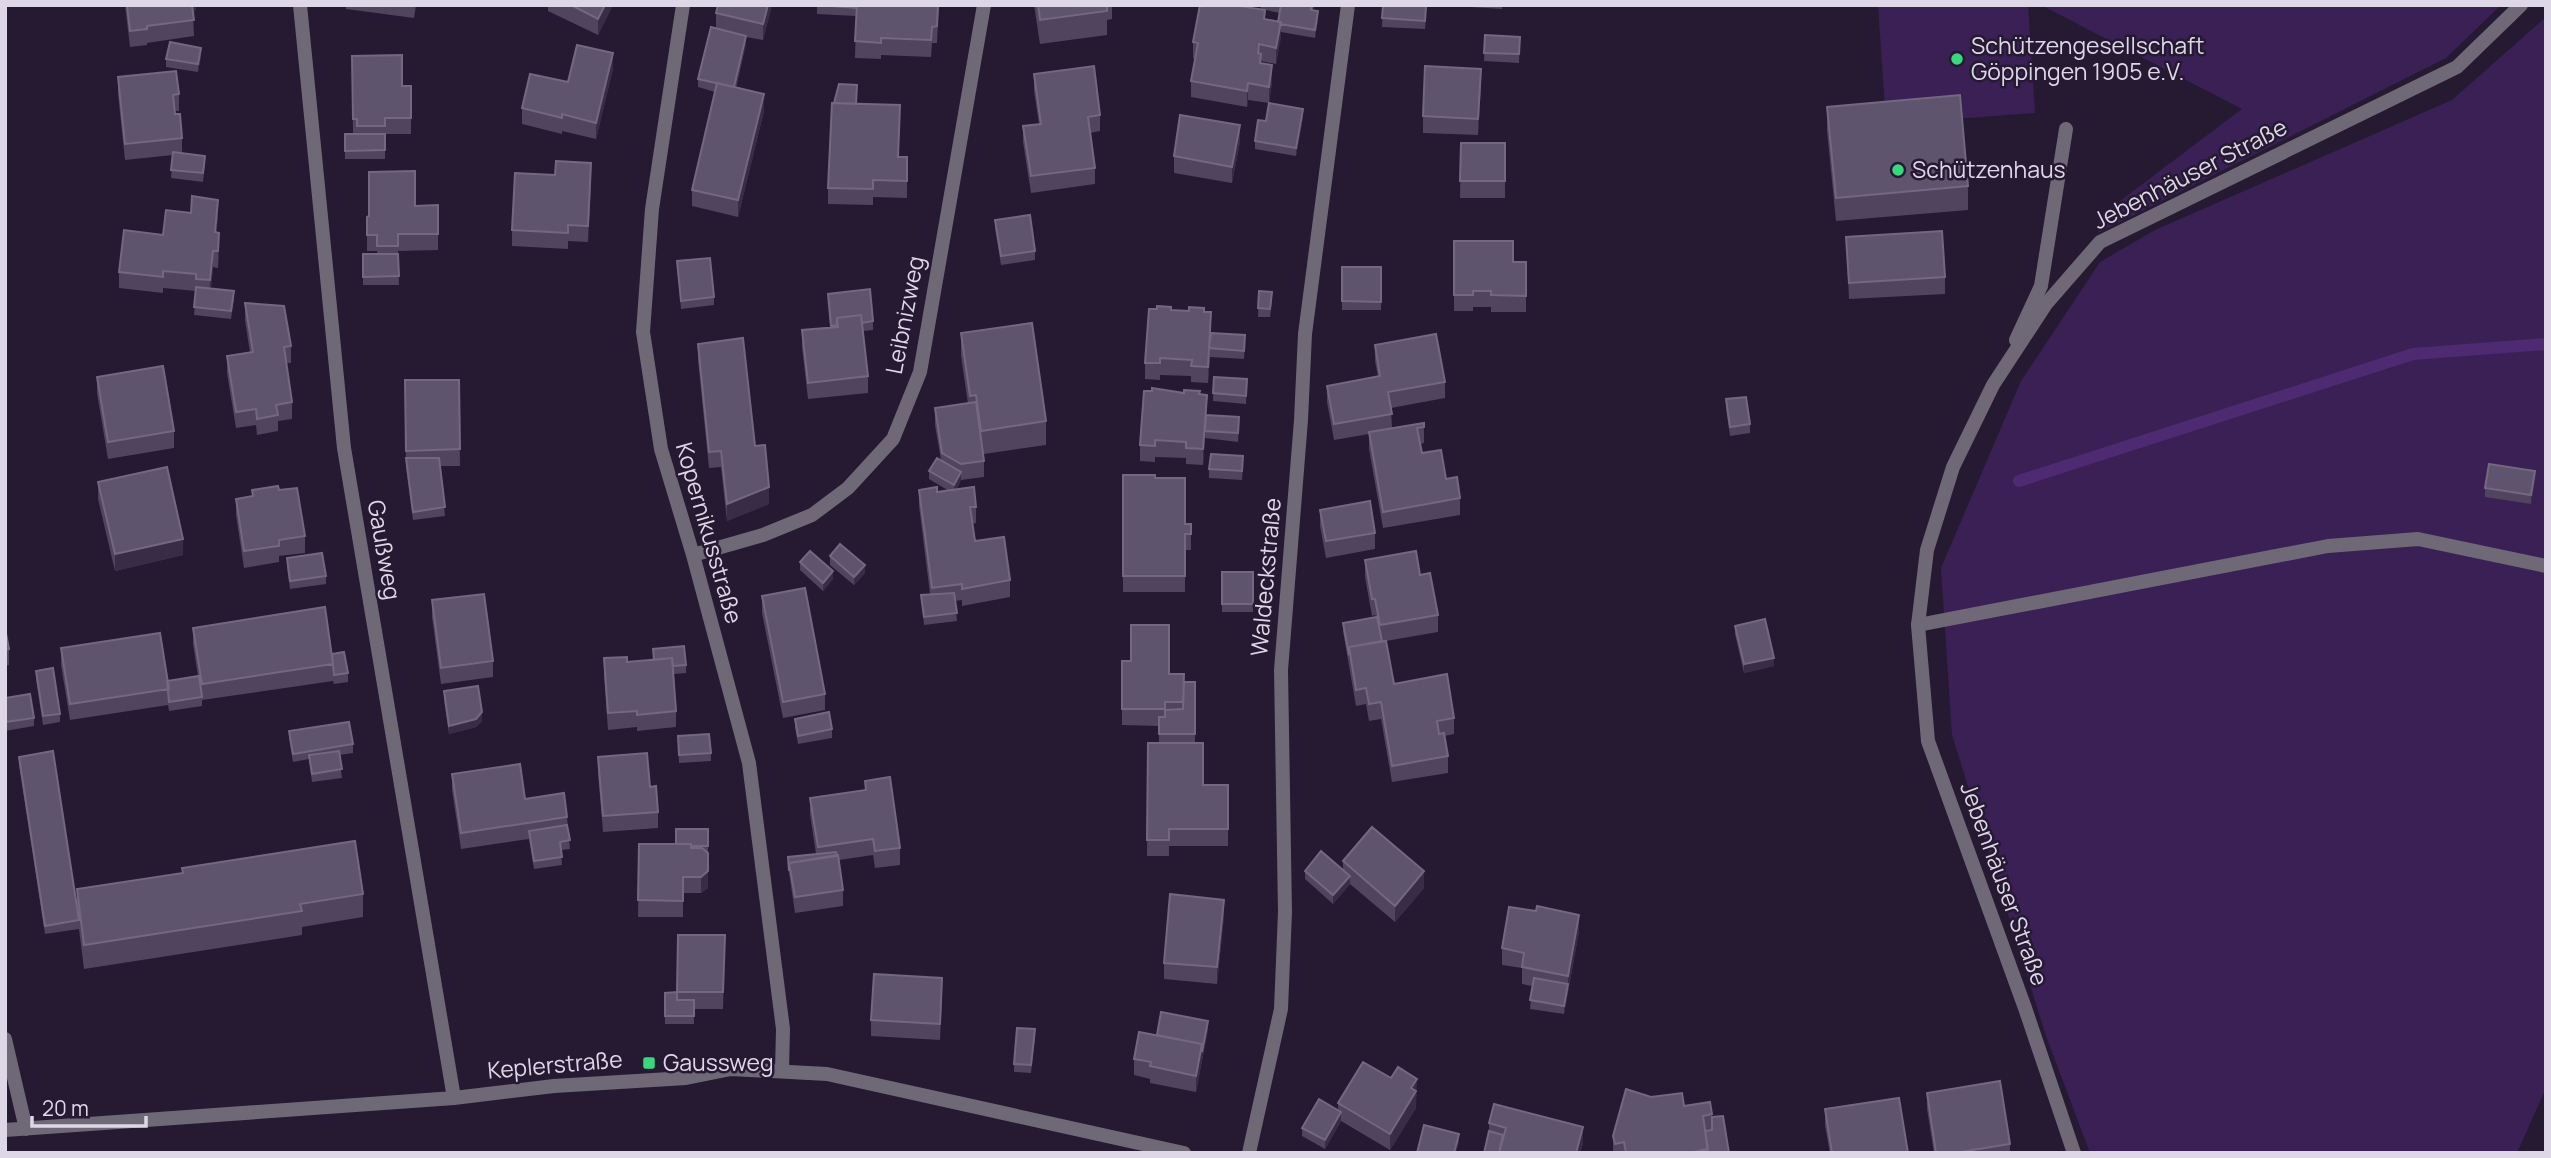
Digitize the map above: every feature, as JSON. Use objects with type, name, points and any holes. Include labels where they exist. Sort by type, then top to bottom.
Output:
[{"type":"street","name":"Gaußweg","points":[[300,5],[344,448],[454,1098]]},
{"type":"street","name":"Kopernikusstraße","points":[[683,5],[652,209],[643,332],[661,449],[748,763],[783,1029],[782,1071]]},
{"type":"street","name":"Leibnizweg","points":[[692,555],[764,535],[812,515],[848,488],[893,439],[920,372],[984,5]]},
{"type":"street","name":"Waldeckstraße","points":[[1249,1153],[1281,1009],[1285,912],[1281,670],[1301,420],[1305,334],[1348,5]]},
{"type":"street","name":"Jebenhäuser Straße","points":[[2074,1153],[1928,741],[1918,625],[1927,550],[1953,467],[1993,385],[2046,304],[2100,242],[2457,67],[2521,5]]},
{"type":"street","points":[[1993,385],[2041,286],[2066,129]]},
{"type":"street","points":[[1918,625],[2328,546],[2418,540],[2546,566]]},
{"type":"street","points":[[5,1039],[26,1129]]},
{"type":"street","name":"Keplerstraße","points":[[5,1130],[454,1098],[554,1086],[686,1078],[731,1069],[827,1074],[1184,1153]]},
{"type":"shaded area","name":"Schützengesellschaft Göppingen 1905 e.V.","points":[[1878,5],[2028,5],[2035,113],[1886,124]]},
{"type":"shaded area","points":[[2041,5],[2501,5],[2446,58],[2098,233],[2100,216],[2242,109]]},
{"type":"shaded area","points":[[2546,17],[2546,1088],[2517,1153],[2090,1153],[2046,1036],[1952,735],[1941,568],[2021,381],[2100,262],[2155,230],[2452,100]]},
{"type":"building","points":[[127,5],[192,5],[194,20],[130,31]]},
{"type":"building","points":[[571,5],[605,5],[598,19]]},
{"type":"building","points":[[718,5],[768,5],[763,24],[716,13]]},
{"type":"building","points":[[817,5],[857,5],[857,8]]},
{"type":"building","points":[[857,5],[938,5],[937,26],[932,27],[931,40],[881,38],[881,43],[855,41]]},
{"type":"building","points":[[1038,5],[1107,5],[1107,11],[1040,20]]},
{"type":"building","points":[[1200,5],[1233,5],[1265,10],[1264,19],[1281,22],[1276,48],[1259,44],[1260,63],[1272,65],[1269,87],[1248,83],[1247,91],[1191,81],[1198,43],[1193,42]]},
{"type":"building","points":[[1281,5],[1312,5],[1311,10],[1318,11],[1315,30],[1280,24],[1281,22],[1278,22]]},
{"type":"building","points":[[1383,5],[1426,5],[1425,21],[1382,18]]},
{"type":"building","points":[[711,27],[746,36],[734,87],[698,79]]},
{"type":"building","points":[[1485,35],[1520,37],[1519,54],[1484,53]]},
{"type":"building","points":[[170,42],[201,48],[198,64],[166,59]]},
{"type":"building","points":[[577,45],[613,53],[596,123],[522,108],[530,74],[568,82]]},
{"type":"building","points":[[402,55],[402,86],[411,86],[411,118],[385,118],[385,126],[357,126],[357,119],[353,119],[352,56]]},
{"type":"building","points":[[1094,66],[1100,115],[1088,117],[1095,168],[1031,176],[1023,126],[1041,124],[1034,74]]},
{"type":"building","points":[[1425,66],[1481,69],[1478,119],[1423,116]]},
{"type":"building","points":[[176,71],[179,94],[173,95],[175,114],[180,114],[182,138],[125,144],[118,77]]},
{"type":"building","points":[[717,83],[764,94],[738,200],[692,190]]},
{"type":"building","points":[[839,84],[857,85],[856,104],[834,103]]},
{"type":"building","name":"Schützenhaus","points":[[1960,95],[1968,186],[1836,198],[1827,107]]},
{"type":"building","points":[[832,103],[900,105],[898,157],[907,157],[907,181],[873,180],[873,189],[828,188]]},
{"type":"building","points":[[1269,103],[1303,109],[1296,148],[1255,141],[1258,120],[1266,121]]},
{"type":"building","points":[[1180,115],[1240,125],[1232,167],[1174,156]]},
{"type":"building","points":[[345,134],[385,134],[385,150],[345,151]]},
{"type":"building","points":[[1461,143],[1505,143],[1505,181],[1460,181]]},
{"type":"building","points":[[173,152],[205,156],[203,173],[171,170]]},
{"type":"building","points":[[556,161],[591,163],[588,226],[568,225],[568,233],[512,230],[515,173],[555,175]]},
{"type":"building","points":[[415,171],[415,206],[438,205],[438,234],[398,234],[398,246],[377,246],[377,235],[367,235],[369,172]]},
{"type":"building","points":[[192,196],[218,200],[215,232],[219,233],[218,251],[213,251],[210,280],[196,279],[196,274],[163,271],[163,277],[119,272],[124,230],[163,235],[166,210],[191,213]]},
{"type":"building","points":[[1030,215],[1035,251],[1001,256],[995,220]]},
{"type":"building","points":[[1942,231],[1945,277],[1849,283],[1846,237]]},
{"type":"building","points":[[1454,241],[1513,241],[1513,262],[1526,262],[1526,296],[1491,295],[1491,291],[1454,295]]},
{"type":"building","points":[[363,254],[398,254],[399,276],[363,277]]},
{"type":"building","points":[[710,258],[714,297],[681,301],[677,261]]},
{"type":"building","points":[[1342,267],[1381,267],[1381,302],[1342,301]]},
{"type":"building","points":[[196,287],[234,291],[231,311],[194,307]]},
{"type":"building","points":[[870,289],[873,321],[862,323],[861,315],[837,318],[837,325],[831,326],[828,294]]},
{"type":"building","points":[[1259,291],[1272,292],[1270,309],[1258,308]]},
{"type":"building","points":[[245,303],[284,306],[291,346],[284,347],[292,402],[276,405],[278,415],[257,419],[256,409],[236,412],[227,356],[253,352]]},
{"type":"building","points":[[1157,306],[1189,311],[1189,307],[1204,308],[1204,312],[1211,312],[1208,367],[1191,366],[1192,360],[1160,358],[1160,363],[1145,363],[1149,309],[1157,309]]},
{"type":"building","points":[[861,315],[868,376],[808,383],[802,330],[838,327],[837,318]]},
{"type":"building","points":[[1032,323],[1046,421],[981,431],[976,395],[970,396],[961,333]]},
{"type":"building","points":[[1211,333],[1245,335],[1244,351],[1209,348]]},
{"type":"building","points":[[1436,334],[1445,382],[1388,392],[1392,414],[1334,424],[1327,386],[1380,376],[1375,345]]},
{"type":"building","points":[[743,338],[755,446],[765,445],[769,487],[727,504],[721,451],[709,452],[698,344]]},
{"type":"building","points":[[163,366],[174,431],[108,442],[97,377]]},
{"type":"building","points":[[1214,377],[1247,379],[1246,396],[1213,393]]},
{"type":"building","points":[[405,380],[459,380],[460,449],[406,451]]},
{"type":"building","points":[[1152,388],[1184,393],[1184,390],[1200,391],[1199,394],[1207,395],[1203,449],[1186,448],[1186,442],[1155,440],[1155,446],[1140,445],[1144,391],[1152,391]]},
{"type":"building","points":[[1746,397],[1750,424],[1730,427],[1726,399]]},
{"type":"building","points":[[976,402],[984,461],[961,464],[942,453],[935,408]]},
{"type":"building","points":[[1206,415],[1239,417],[1238,433],[1205,431]]},
{"type":"building","points":[[1424,423],[1424,427],[1417,428],[1422,453],[1441,450],[1446,479],[1457,477],[1460,498],[1383,512],[1369,432]]},
{"type":"building","points":[[1211,454],[1243,456],[1242,471],[1209,469]]},
{"type":"building","points":[[406,458],[439,458],[445,507],[413,512]]},
{"type":"building","points":[[937,458],[961,472],[954,485],[929,471]]},
{"type":"building","points":[[2489,464],[2535,471],[2531,495],[2485,488]]},
{"type":"building","points":[[167,467],[183,539],[115,554],[98,482]]},
{"type":"building","points":[[1123,475],[1185,478],[1185,524],[1191,524],[1191,534],[1185,534],[1185,576],[1123,576]]},
{"type":"building","points":[[278,486],[279,490],[297,488],[305,536],[279,540],[279,546],[244,551],[236,499],[253,496],[252,490]]},
{"type":"building","points":[[937,487],[937,492],[974,487],[976,507],[970,507],[975,541],[1004,537],[1010,580],[962,589],[962,584],[932,588],[919,490]]},
{"type":"building","points":[[1370,501],[1375,533],[1326,541],[1320,510]]},
{"type":"building","points":[[840,544],[865,565],[854,577],[830,556]]},
{"type":"building","points":[[810,551],[833,571],[823,583],[800,562]]},
{"type":"building","points":[[1416,551],[1420,575],[1430,573],[1438,615],[1380,625],[1365,560]]},
{"type":"building","points":[[322,553],[326,576],[290,581],[287,558]]},
{"type":"building","points":[[1222,572],[1253,572],[1253,604],[1222,604]]},
{"type":"building","points":[[805,588],[825,694],[783,702],[762,596]]},
{"type":"building","points":[[954,593],[957,613],[924,617],[921,595]]},
{"type":"building","points":[[484,594],[493,661],[441,668],[432,600]]},
{"type":"building","points":[[325,607],[333,664],[202,684],[193,628]]},
{"type":"building","points":[[1377,617],[1382,641],[1349,647],[1349,655],[1343,623]]},
{"type":"building","points":[[1765,619],[1774,658],[1744,664],[1735,626]]},
{"type":"building","points":[[1131,625],[1169,625],[1169,674],[1184,674],[1183,702],[1165,702],[1165,709],[1122,709],[1122,661],[1131,661]]},
{"type":"building","points":[[5,628],[9,649],[5,650]]},
{"type":"building","points":[[160,633],[169,689],[70,704],[61,648]]},
{"type":"building","points":[[1386,641],[1394,684],[1447,674],[1454,718],[1437,721],[1439,734],[1444,733],[1448,756],[1392,766],[1381,702],[1369,704],[1366,688],[1356,690],[1349,647]]},
{"type":"building","points":[[684,646],[686,665],[673,666],[672,658],[654,660],[653,649]]},
{"type":"building","points":[[344,652],[348,673],[334,675],[332,654]]},
{"type":"building","points":[[627,657],[627,662],[672,658],[676,711],[637,715],[637,711],[608,713],[604,658]]},
{"type":"building","points":[[53,668],[60,714],[43,716],[36,671]]},
{"type":"building","points":[[199,676],[202,697],[169,702],[167,681]]},
{"type":"building","points":[[1184,682],[1195,682],[1195,734],[1159,734],[1159,717],[1165,717],[1165,710],[1183,709]]},
{"type":"building","points":[[478,686],[482,712],[476,719],[449,726],[444,691]]},
{"type":"building","points":[[30,694],[34,718],[5,722],[5,698]]},
{"type":"building","points":[[829,712],[832,729],[798,736],[795,719]]},
{"type":"building","points":[[349,722],[353,744],[293,754],[289,731]]},
{"type":"building","points":[[709,734],[711,753],[679,755],[678,736]]},
{"type":"building","points":[[1148,743],[1203,743],[1203,785],[1228,785],[1228,829],[1169,829],[1169,840],[1147,840]]},
{"type":"building","points":[[53,751],[79,920],[45,926],[19,757]]},
{"type":"building","points":[[339,751],[342,769],[312,774],[309,755]]},
{"type":"building","points":[[647,753],[650,787],[656,786],[658,812],[603,816],[598,757]]},
{"type":"building","points":[[520,764],[525,799],[564,793],[567,817],[461,833],[452,774]]},
{"type":"building","points":[[890,777],[900,848],[875,851],[873,839],[818,847],[810,798],[866,790],[865,781]]},
{"type":"building","points":[[567,825],[570,840],[560,842],[562,857],[534,861],[529,831]]},
{"type":"building","points":[[1372,827],[1424,871],[1395,906],[1343,861]]},
{"type":"building","points":[[676,829],[708,829],[708,846],[676,844]]},
{"type":"building","points":[[355,841],[363,894],[300,904],[302,911],[84,945],[77,889],[183,873],[182,868]]},
{"type":"building","points":[[639,844],[691,844],[691,848],[702,848],[708,853],[708,871],[701,877],[683,877],[683,901],[638,900]]},
{"type":"building","points":[[1321,851],[1350,876],[1333,895],[1305,871]]},
{"type":"building","points":[[836,852],[837,856],[789,863],[789,871],[788,857]]},
{"type":"building","points":[[838,855],[843,890],[795,897],[789,863]]},
{"type":"building","points":[[1170,894],[1224,900],[1217,967],[1164,963]]},
{"type":"building","points":[[1537,906],[1579,915],[1568,976],[1522,967],[1524,953],[1502,948],[1509,907],[1536,911]]},
{"type":"building","points":[[678,935],[725,935],[723,992],[677,992]]},
{"type":"building","points":[[874,974],[942,978],[940,1024],[871,1020]]},
{"type":"building","points":[[1534,978],[1568,984],[1564,1006],[1530,1000]]},
{"type":"building","points":[[677,992],[677,1000],[694,1000],[694,1016],[665,1016],[665,993]]},
{"type":"building","points":[[1161,1012],[1208,1021],[1202,1052],[1202,1044],[1157,1035]]},
{"type":"building","points":[[1017,1028],[1035,1029],[1031,1065],[1014,1064]]},
{"type":"building","points":[[1139,1032],[1202,1044],[1196,1076],[1150,1066],[1151,1062],[1134,1059]]},
{"type":"building","points":[[1363,1062],[1391,1078],[1398,1067],[1417,1079],[1411,1088],[1416,1091],[1390,1134],[1338,1103]]},
{"type":"building","points":[[2000,1081],[2010,1144],[1954,1153],[1936,1153],[1927,1093]]},
{"type":"building","points":[[1626,1089],[1651,1097],[1682,1093],[1684,1106],[1710,1102],[1712,1114],[1703,1116],[1708,1149],[1688,1153],[1626,1153],[1624,1142],[1615,1144],[1613,1136]]},
{"type":"building","points":[[1899,1098],[1908,1153],[1832,1153],[1825,1109]]},
{"type":"building","points":[[1319,1099],[1341,1112],[1325,1140],[1302,1128]]},
{"type":"building","points":[[1494,1104],[1583,1127],[1576,1153],[1499,1153],[1506,1128],[1489,1123]]},
{"type":"building","points":[[1723,1116],[1729,1153],[1708,1153],[1705,1131],[1712,1130],[1712,1117]]},
{"type":"building","points":[[1424,1125],[1459,1134],[1454,1153],[1417,1153]]},
{"type":"building","points":[[1489,1131],[1503,1135],[1499,1153],[1484,1153]]},
{"type":"waterway","points":[[2019,481],[2413,354],[2546,344]]},
{"type":"place","name":"Schützengesellschaft Göppingen 1905 e.V.","points":[[1957,59]]},
{"type":"place","name":"Schützenhaus","points":[[1898,170]]},
{"type":"place","name":"Gaussweg","points":[[649,1063]]}]
